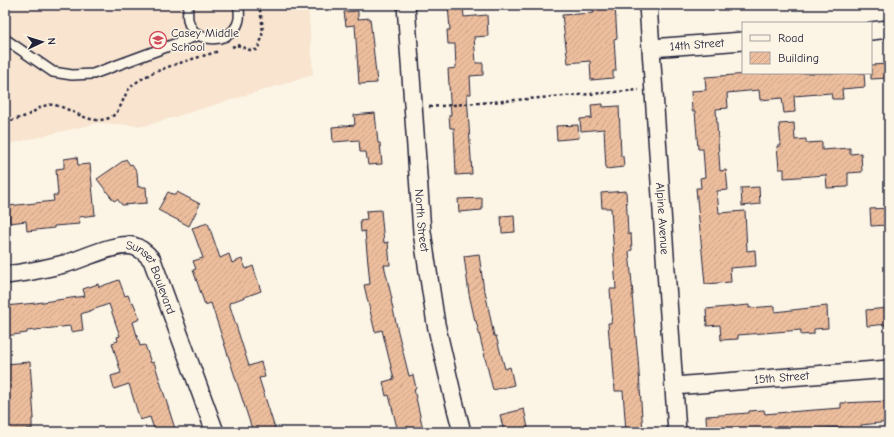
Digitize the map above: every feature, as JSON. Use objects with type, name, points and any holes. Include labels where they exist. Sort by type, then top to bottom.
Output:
[{"type":"street","name":"North Street","points":[[406,5],[412,109],[422,232],[435,317],[462,432]]},
{"type":"street","name":"Alpine Avenue","points":[[648,5],[678,432]]},
{"type":"street","points":[[872,31],[889,29]]},
{"type":"street","name":"14th Street","points":[[651,48],[742,41]]},
{"type":"street","name":"Sunset Boulevard","points":[[5,275],[68,263],[120,245],[133,246],[144,251],[152,260],[215,432]]},
{"type":"street","name":"15th Street","points":[[674,386],[889,369]]},
{"type":"lane","points":[[188,5],[187,15],[193,30],[207,39],[216,40],[225,37],[232,32],[238,24],[240,15],[238,5]]},
{"type":"lane","points":[[5,39],[53,72],[72,75],[93,74],[199,35]]},
{"type":"path","points":[[225,37],[237,45],[250,50],[257,50],[262,41],[263,27],[259,5]]},
{"type":"path","points":[[230,47],[237,45]]},
{"type":"path","points":[[5,122],[27,115],[46,105],[53,104],[87,118],[102,120],[110,117],[118,110],[130,87],[148,75],[222,50]]},
{"type":"path","points":[[412,109],[654,89]]},
{"type":"shaded area","name":"Casey Middle School","points":[[5,5],[308,5],[313,75],[145,126],[98,123],[5,145]]},
{"type":"building","points":[[448,5],[463,5],[464,17],[487,15],[488,36],[474,37],[476,63],[483,63],[483,75],[470,76],[471,94],[467,94],[472,174],[456,175],[454,128],[450,128],[449,115],[451,115],[448,69],[456,68],[455,44],[448,44],[447,30],[450,30]]},
{"type":"building","points":[[593,5],[615,5],[617,38],[614,39],[616,71],[613,71],[613,78],[591,80],[590,61],[568,63],[562,15],[594,13]]},
{"type":"building","points":[[358,11],[358,19],[370,18],[377,83],[359,84],[355,25],[346,26],[344,12]]},
{"type":"building","points":[[889,64],[889,78],[871,79],[872,65]]},
{"type":"building","points":[[749,74],[864,74],[865,87],[842,89],[843,99],[832,99],[831,93],[794,96],[795,112],[784,113],[782,98],[760,100],[759,90],[727,93],[728,108],[716,109],[720,171],[726,170],[728,190],[717,191],[719,213],[745,211],[747,251],[755,250],[756,266],[730,268],[731,282],[705,284],[696,188],[701,188],[700,178],[705,177],[703,149],[698,149],[695,111],[692,111],[691,91],[706,90],[705,77]]},
{"type":"building","points":[[603,104],[603,107],[619,106],[621,156],[623,156],[624,167],[606,169],[604,129],[581,131],[580,119],[592,118],[591,105]]},
{"type":"building","points":[[375,113],[382,164],[368,165],[366,152],[360,152],[359,140],[333,142],[332,127],[355,125],[354,115]]},
{"type":"building","points":[[794,123],[795,140],[806,139],[806,143],[822,142],[822,150],[850,148],[850,154],[861,153],[862,172],[848,173],[848,187],[827,188],[826,175],[784,178],[784,169],[779,169],[777,146],[781,146],[779,124]]},
{"type":"building","points":[[578,125],[579,138],[557,140],[556,126]]},
{"type":"building","points":[[77,157],[78,165],[90,164],[95,215],[79,217],[80,224],[54,226],[54,228],[27,231],[26,221],[10,223],[8,206],[54,201],[53,195],[58,195],[56,169],[64,168],[64,159]]},
{"type":"building","points":[[126,159],[130,165],[132,164],[137,172],[138,187],[146,187],[147,203],[122,205],[117,199],[114,201],[97,179]]},
{"type":"building","points":[[759,187],[760,204],[742,206],[741,188]]},
{"type":"building","points":[[626,191],[628,234],[631,234],[632,250],[629,251],[643,432],[626,432],[623,391],[615,391],[612,349],[610,349],[608,323],[611,323],[612,315],[610,289],[616,289],[611,208],[602,208],[601,193]]},
{"type":"building","points":[[168,192],[175,195],[177,192],[200,204],[189,226],[158,210]]},
{"type":"building","points":[[482,198],[482,210],[459,212],[458,199]]},
{"type":"building","points":[[889,208],[889,225],[871,226],[870,209]]},
{"type":"building","points":[[381,210],[384,243],[388,242],[390,265],[384,265],[409,376],[413,375],[416,388],[414,389],[423,429],[409,432],[398,432],[389,395],[386,396],[383,382],[394,379],[382,330],[375,332],[364,285],[370,284],[365,231],[361,232],[360,220],[367,219],[366,211]]},
{"type":"building","points":[[514,215],[515,232],[502,233],[501,216]]},
{"type":"building","points":[[208,223],[220,258],[229,254],[232,263],[242,259],[246,269],[253,266],[261,291],[229,303],[249,366],[261,362],[265,377],[259,378],[276,432],[253,432],[211,303],[205,305],[193,270],[196,269],[193,261],[203,258],[192,228]]},
{"type":"building","points":[[479,254],[484,291],[494,336],[496,336],[505,369],[510,367],[514,385],[493,390],[469,294],[464,256]]},
{"type":"building","points":[[119,280],[125,296],[128,295],[131,303],[133,302],[140,319],[133,322],[140,346],[145,345],[151,363],[154,362],[176,432],[155,432],[150,417],[140,420],[129,384],[114,389],[111,376],[121,373],[112,343],[118,341],[117,337],[120,336],[109,304],[81,314],[83,330],[71,332],[70,326],[27,331],[27,333],[5,336],[5,306],[85,296],[83,289],[98,284],[99,287]]},
{"type":"building","points":[[749,305],[749,308],[775,306],[775,312],[827,306],[828,328],[814,329],[814,334],[801,335],[801,330],[738,335],[738,339],[721,340],[720,325],[707,326],[706,309]]},
{"type":"building","points":[[889,308],[889,324],[867,326],[866,310]]},
{"type":"building","points":[[30,362],[34,418],[32,419],[32,429],[27,429],[28,432],[5,432],[5,364]]},
{"type":"building","points":[[889,401],[889,422],[861,425],[861,430],[843,431],[843,427],[777,432],[707,432],[706,416],[749,413],[749,411],[764,410],[765,414],[841,408],[841,403]]},
{"type":"building","points":[[524,409],[528,428],[513,432],[504,432],[500,415]]},
{"type":"place","name":"Casey Middle School","points":[[158,40]]}]
